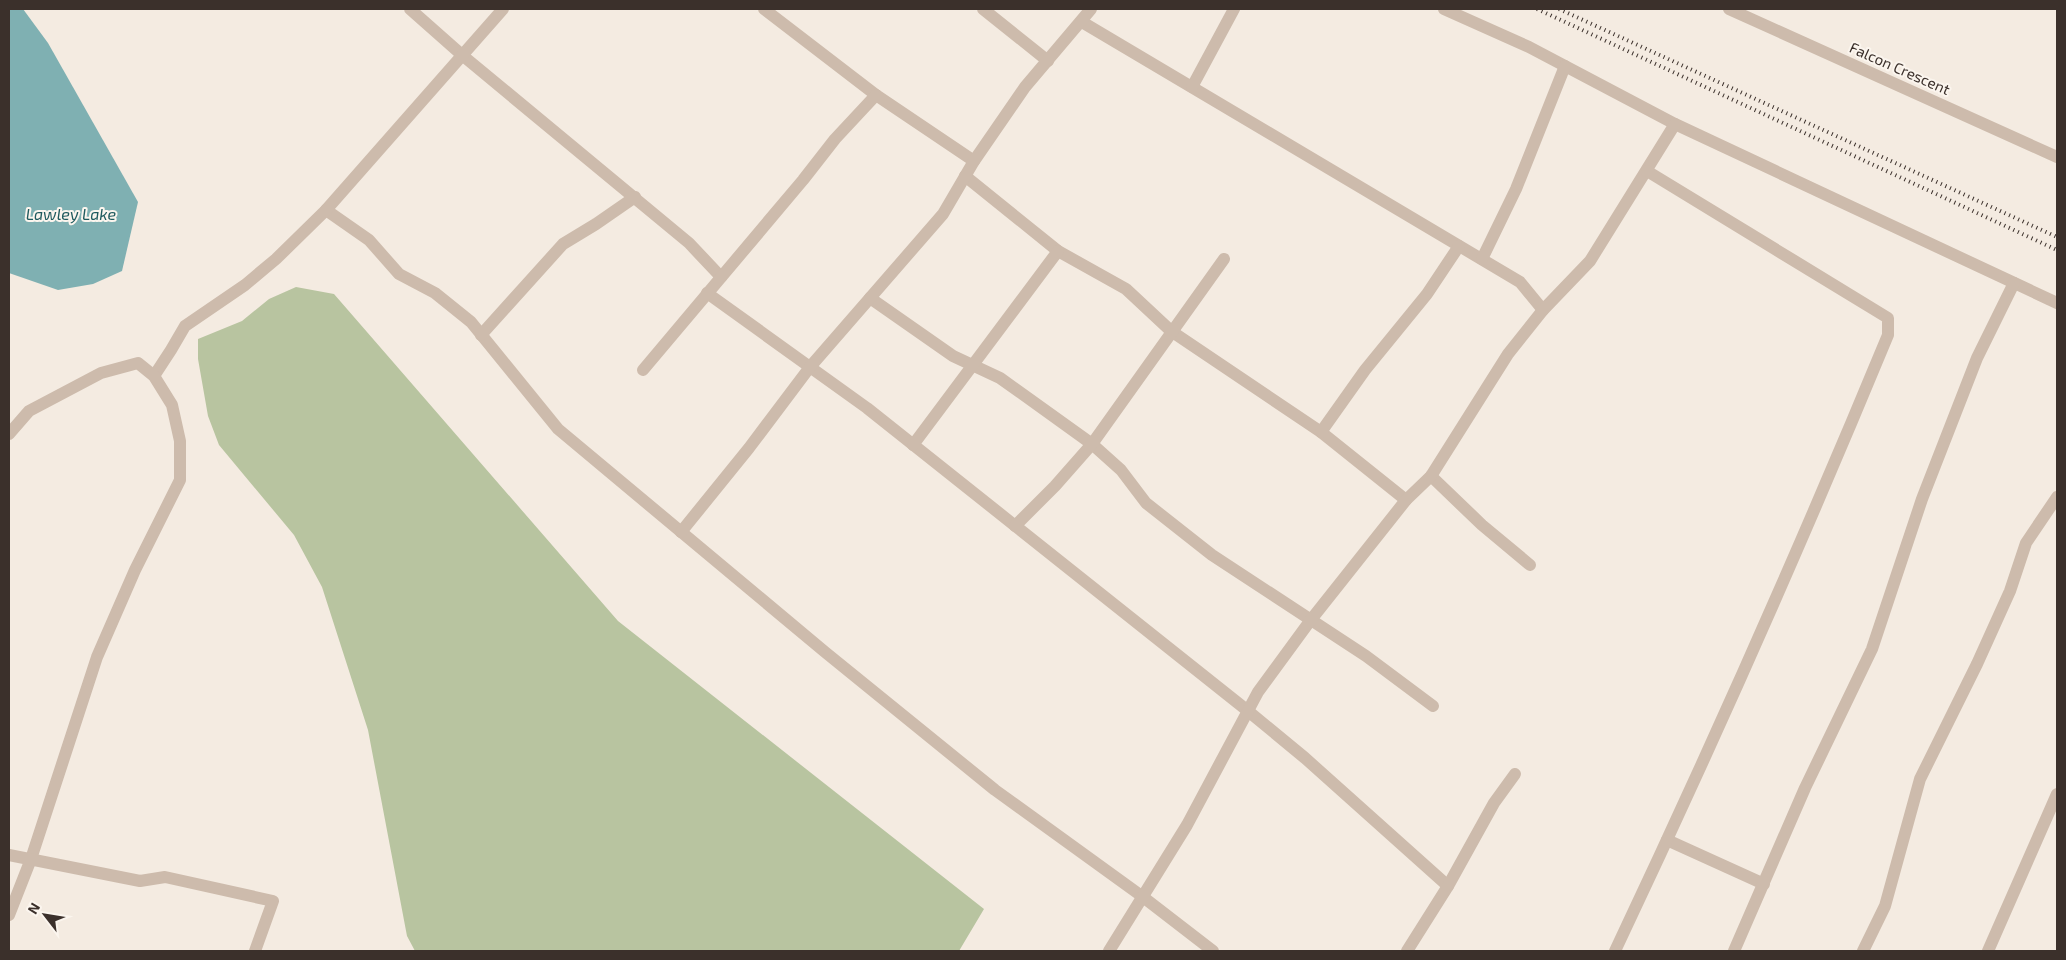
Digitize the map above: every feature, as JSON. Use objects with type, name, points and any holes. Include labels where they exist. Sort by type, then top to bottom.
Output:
[{"type":"street","points":[[410,9],[462,55],[689,243],[721,277]]},
{"type":"street","points":[[154,376],[172,350],[185,326],[246,285],[276,259],[326,210],[503,9]]},
{"type":"street","points":[[764,9],[876,95],[974,160]]},
{"type":"street","points":[[983,9],[1048,61]]},
{"type":"street","points":[[681,532],[749,448],[810,367],[943,214],[974,160],[1025,87],[1082,22],[1091,9]]},
{"type":"street","points":[[1192,87],[1234,9]]},
{"type":"street","points":[[1444,9],[1529,47],[1675,124],[2057,303]]},
{"type":"street","name":"Falcon Crescent","points":[[1729,9],[2057,157]]},
{"type":"street","points":[[1082,22],[1520,282],[1543,310]]},
{"type":"street","points":[[1482,259],[1516,189],[1565,66]]},
{"type":"street","points":[[643,370],[803,180],[835,139],[876,95]]},
{"type":"street","points":[[1109,951],[1188,825],[1258,692],[1310,621],[1406,500],[1431,476],[1508,354],[1543,310],[1590,261],[1675,124]]},
{"type":"street","points":[[1615,951],[1668,840],[1815,510],[1888,335],[1888,318],[1647,171]]},
{"type":"street","points":[[966,176],[1058,251],[1126,289],[1171,331],[1321,432],[1406,500]]},
{"type":"street","points":[[481,335],[563,244],[635,197]]},
{"type":"street","points":[[326,210],[369,240],[399,274],[435,293],[471,322],[558,430],[994,790],[1143,897],[1213,951]]},
{"type":"street","points":[[1321,432],[1366,370],[1427,294],[1459,246]]},
{"type":"street","points":[[913,445],[974,366],[1058,251]]},
{"type":"street","points":[[1014,526],[1055,486],[1092,444],[1224,259]]},
{"type":"street","points":[[1734,951],[1805,788],[1872,649],[1922,499],[1977,358],[2014,283]]},
{"type":"street","points":[[707,292],[913,445],[1248,711],[1312,764],[1448,886]]},
{"type":"street","points":[[870,298],[953,356],[1000,378],[1092,444],[1121,470],[1146,504],[1212,555],[1366,656],[1433,706]]},
{"type":"street","points":[[9,434],[29,411],[101,373],[138,363],[154,376],[172,404],[180,441],[180,480],[136,570],[97,657],[31,858],[9,915]]},
{"type":"street","points":[[1431,476],[1482,525],[1530,565]]},
{"type":"street","points":[[1863,951],[1885,906],[1920,779],[1977,664],[2010,591],[2026,542],[2057,497]]},
{"type":"street","points":[[1407,951],[1448,886],[1494,803],[1515,774]]},
{"type":"street","points":[[1988,951],[2057,794]]},
{"type":"street","points":[[1668,840],[1764,884]]},
{"type":"street","points":[[9,855],[140,881],[165,877],[274,901],[255,951]]},
{"type":"green space","points":[[296,287],[334,294],[618,621],[984,909],[959,951],[415,951],[407,936],[368,730],[322,587],[294,535],[219,445],[208,416],[198,359],[198,339],[242,321],[269,299]]},
{"type":"water","name":"Lawley Lake","points":[[9,9],[23,9],[48,43],[138,202],[122,271],[93,284],[58,290],[9,273]]},
{"type":"railway","points":[[1537,9],[2057,250]]},
{"type":"railway","points":[[1559,9],[2057,237]]}]
